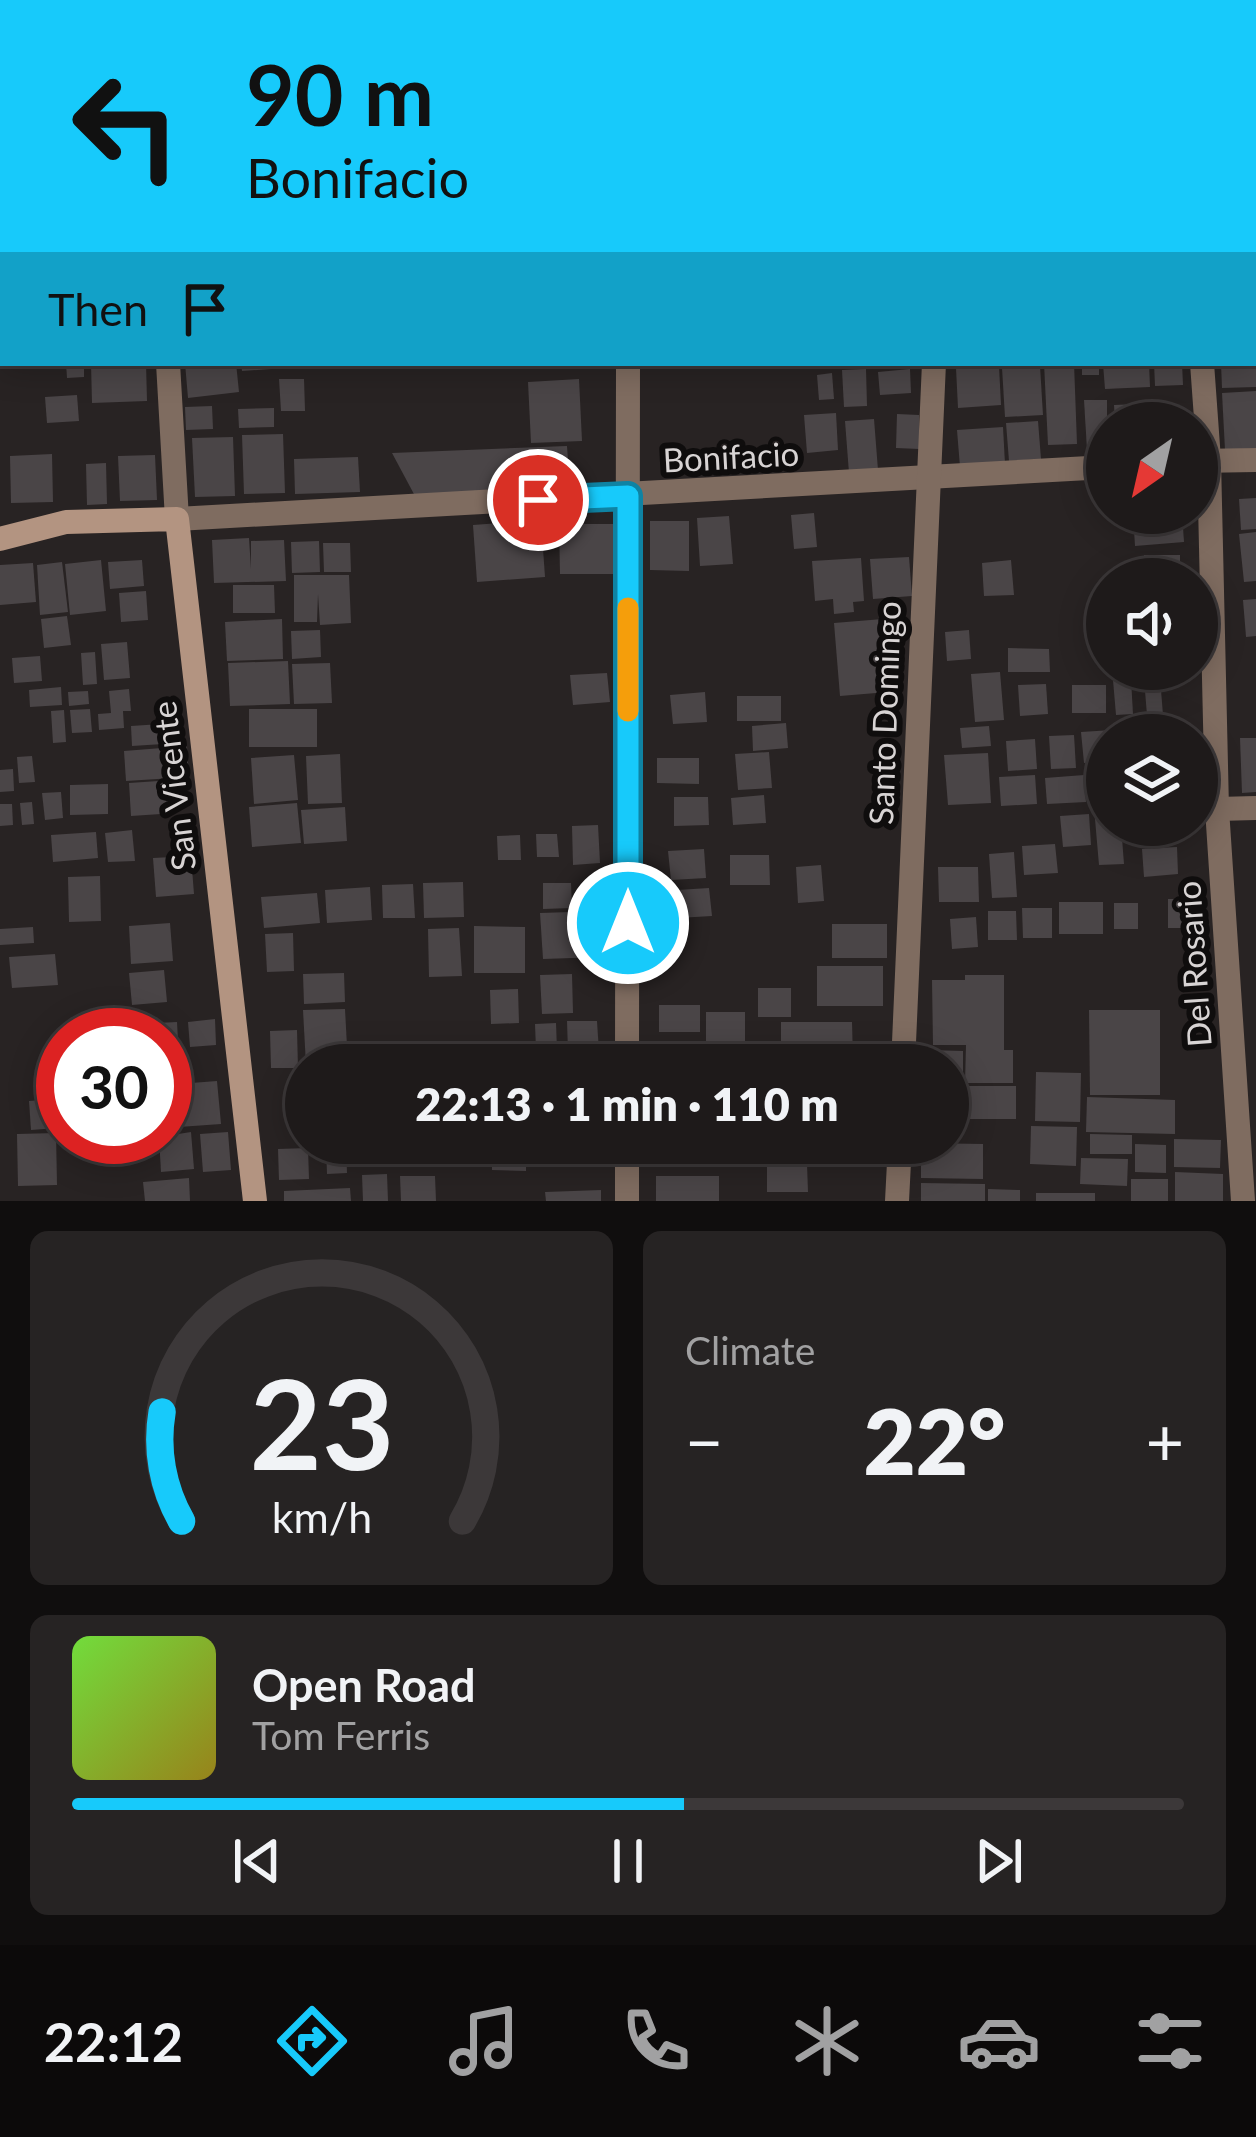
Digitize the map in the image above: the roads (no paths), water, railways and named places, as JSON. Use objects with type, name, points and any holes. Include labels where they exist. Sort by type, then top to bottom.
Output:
[{"type":"main road","name":"Bonifacio","points":[[0,539],[66,522],[177,519]]},
{"type":"main road","name":"San Vicente","points":[[177,519],[255,1201]]},
{"type":"street","name":"San Vicente","points":[[168,366],[177,519]]},
{"type":"street","points":[[627,1044],[628,366]]},
{"type":"street","name":"Santo Domingo","points":[[904,1044],[934,366]]},
{"type":"street","name":"Del Rosario","points":[[1202,366],[1202,402]]},
{"type":"street","points":[[1218,460],[1256,460]]},
{"type":"street","name":"Bonifacio","points":[[177,519],[1086,468]]},
{"type":"street","name":"Del Rosario","points":[[1206,534],[1213,714]]},
{"type":"street","points":[[1218,809],[1256,808]]},
{"type":"street","name":"Del Rosario","points":[[1218,824],[1243,1201]]},
{"type":"street","points":[[627,1164],[627,1201]]},
{"type":"street","points":[[897,1201],[898,1164]]}]
